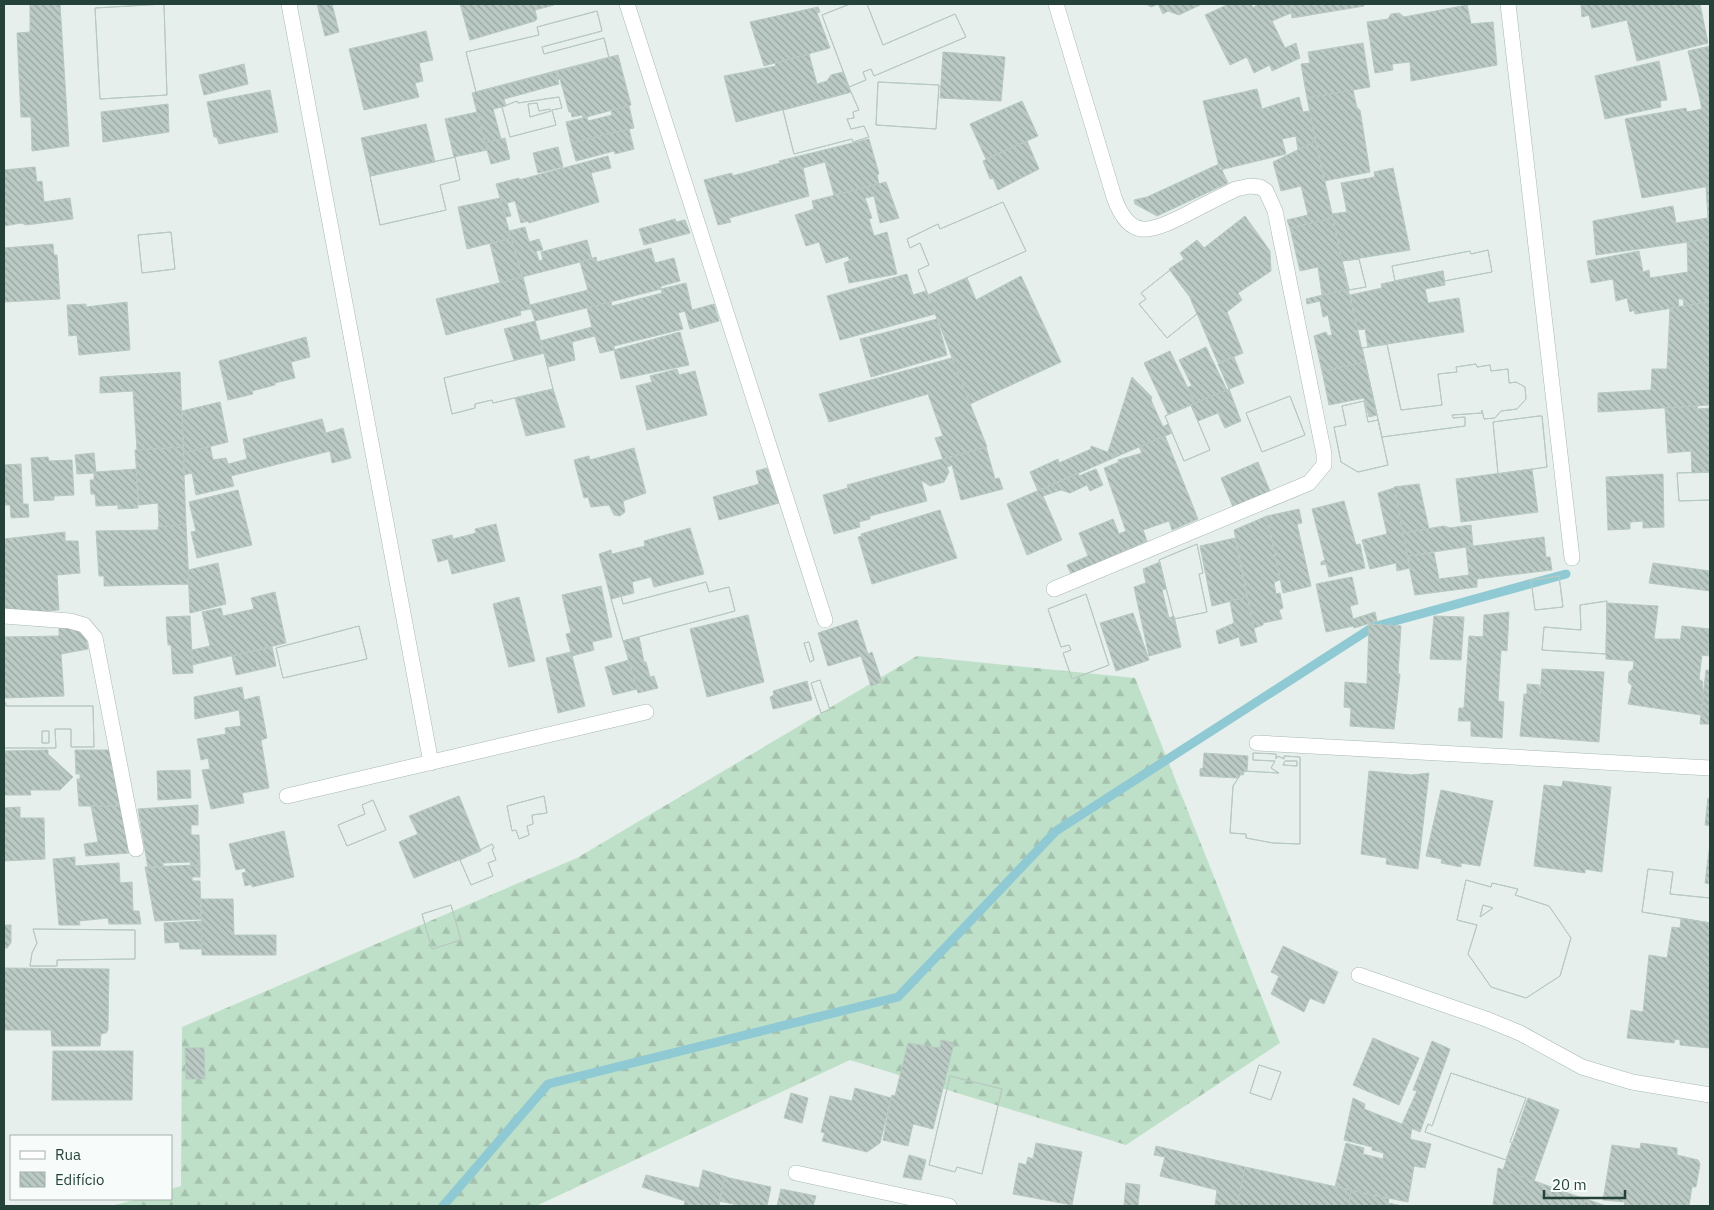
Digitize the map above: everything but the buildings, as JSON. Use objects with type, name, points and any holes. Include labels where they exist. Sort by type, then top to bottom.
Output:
[{"type":"street","points":[[289,4],[431,763]]},
{"type":"street","points":[[628,4],[825,620]]},
{"type":"street","points":[[1054,589],[1310,483],[1324,465],[1324,454],[1275,211],[1270,198],[1260,187],[1250,186],[1236,189],[1154,229],[1137,228],[1128,222],[1119,212],[1114,197],[1056,4]]},
{"type":"street","points":[[1508,4],[1572,558]]},
{"type":"street","points":[[4,616],[70,621],[84,625],[95,638],[136,849]]},
{"type":"street","points":[[287,796],[646,712]]},
{"type":"street","points":[[1258,743],[1710,768]]},
{"type":"street","points":[[1359,975],[1486,1019],[1520,1033],[1582,1067],[1632,1082],[1710,1095]]},
{"type":"street","points":[[796,1173],[949,1206]]},
{"type":"green space","points":[[917,656],[1135,678],[1280,1043],[1126,1145],[850,1060],[536,1206],[112,1206],[133,1200],[172,1200],[172,1189],[181,1186],[182,1027],[577,858]]},
{"type":"waterway","points":[[443,1206],[548,1084],[898,997],[1056,831],[1373,627],[1566,574]]}]
